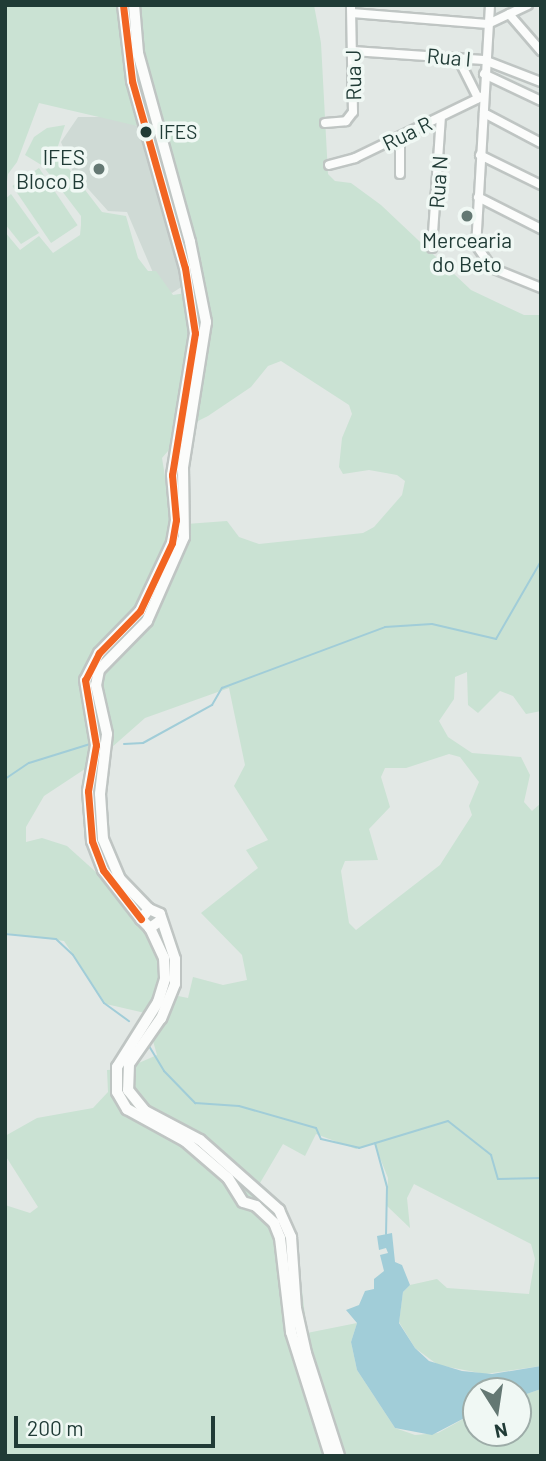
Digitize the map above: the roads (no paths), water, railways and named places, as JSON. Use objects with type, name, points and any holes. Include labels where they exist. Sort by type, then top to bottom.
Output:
[{"type":"street","points":[[123,5],[132,81],[185,268],[195,333],[172,475],[176,520],[172,543],[140,611],[99,653],[85,680],[96,745],[88,790],[92,841],[108,877],[150,928],[164,958],[165,979],[158,1002],[117,1067],[117,1091],[137,1117],[194,1148],[228,1178],[246,1205],[256,1206],[274,1223],[280,1238],[291,1332],[331,1456]]},
{"type":"street","points":[[134,5],[138,53],[190,242],[206,322],[183,467],[184,537],[147,621],[99,670],[96,685],[107,734],[100,794],[103,839],[120,879],[149,909],[158,911],[176,959],[175,984],[161,1018],[129,1065],[128,1090],[145,1111],[191,1133],[264,1192],[279,1210],[290,1237],[301,1330],[339,1456]]},
{"type":"street","points":[[480,97],[490,5]]},
{"type":"street","points":[[351,9],[488,24],[528,5]]},
{"type":"street","name":"Rua J","points":[[325,123],[346,121],[352,115],[351,9]]},
{"type":"street","points":[[509,15],[541,51]]},
{"type":"street","name":"Rua I","points":[[353,51],[484,60],[541,82]]},
{"type":"street","points":[[458,58],[480,97],[484,113],[476,245],[485,262],[541,288]]},
{"type":"street","points":[[484,74],[541,101]]},
{"type":"street","name":"Rua R","points":[[329,165],[400,137],[480,97]]},
{"type":"street","points":[[484,113],[541,143]]},
{"type":"street","name":"Rua N","points":[[432,248],[441,117]]},
{"type":"street","points":[[400,137],[400,174]]},
{"type":"street","points":[[480,155],[541,185]]},
{"type":"street","points":[[478,197],[541,229]]},
{"type":"street","points":[[142,919],[149,909]]},
{"type":"street","points":[[150,928],[161,920]]},
{"type":"street","points":[[240,1196],[252,1184]]},
{"type":"street","points":[[256,1206],[264,1192]]},
{"type":"water","points":[[392,1233],[395,1262],[402,1265],[410,1285],[403,1292],[399,1323],[415,1348],[429,1361],[462,1371],[492,1374],[541,1366],[541,1389],[532,1392],[532,1377],[462,1377],[462,1419],[432,1435],[395,1428],[357,1370],[351,1342],[357,1323],[346,1310],[359,1305],[365,1291],[374,1289],[374,1279],[384,1271],[380,1255],[388,1253],[386,1248],[379,1250],[377,1236]]},
{"type":"waterway","points":[[124,744],[143,743],[212,705],[222,688],[385,627],[432,624],[496,639],[541,561]]},
{"type":"waterway","points":[[5,779],[29,763],[90,744]]},
{"type":"waterway","points":[[5,934],[56,939],[73,955],[104,1003],[129,1021]]},
{"type":"waterway","points":[[149,1046],[164,1071],[195,1103],[239,1106],[316,1128],[321,1139],[359,1148],[448,1121],[491,1155],[498,1179],[541,1178]]},
{"type":"waterway","points":[[375,1143],[387,1187],[386,1234]]},
{"type":"place","name":"IFES","points":[[146,132]]},
{"type":"place","name":"IFES Bloco B","points":[[99,169]]},
{"type":"place","name":"Mercearia do Beto","points":[[467,216]]}]
